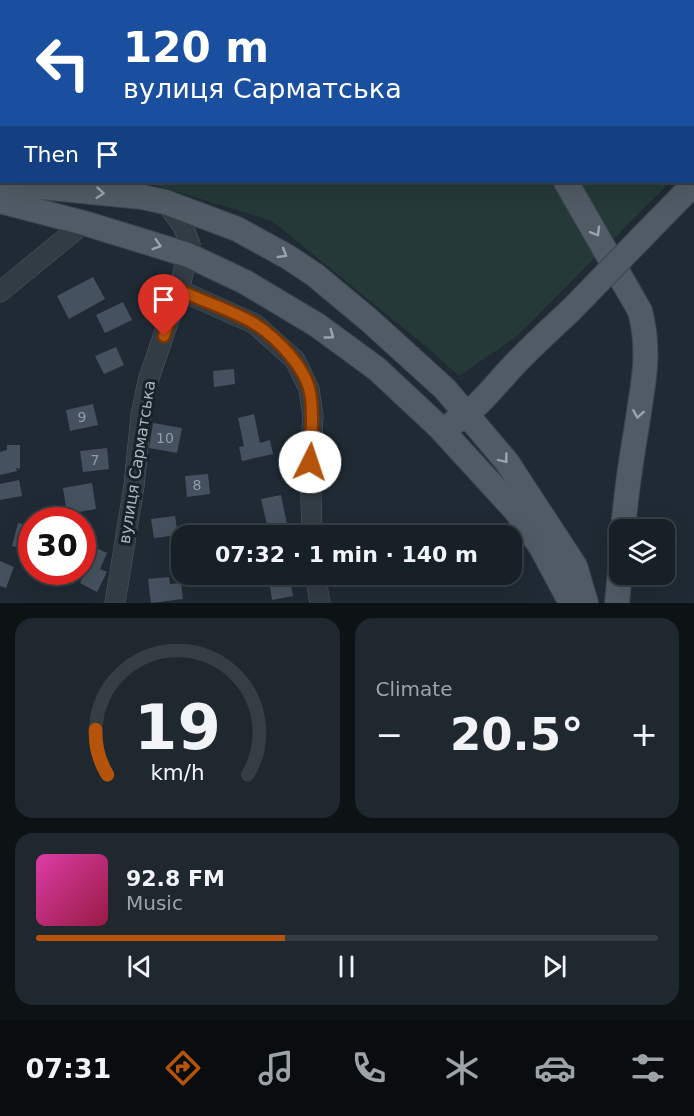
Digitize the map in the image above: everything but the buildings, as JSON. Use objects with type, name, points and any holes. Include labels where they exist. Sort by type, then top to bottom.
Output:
[{"type":"main road","points":[[0,183],[142,197],[165,202],[237,229],[288,256],[335,289],[445,389],[507,462],[575,566],[586,603]]},
{"type":"main road","points":[[567,183],[640,311],[646,333],[647,357],[624,519]]},
{"type":"main road","points":[[439,427],[450,425],[466,414],[687,191]]},
{"type":"main road","points":[[0,201],[84,223],[188,255],[245,282],[317,325],[377,369],[439,427],[516,512],[541,547],[572,603]]},
{"type":"main road","points":[[617,603],[619,585]]},
{"type":"street","points":[[165,202],[188,236],[190,244],[188,255]]},
{"type":"street","points":[[0,292],[84,223]]},
{"type":"street","name":"вулиця Сарматська","points":[[115,603],[134,486],[141,415],[148,381],[179,290],[188,255]]},
{"type":"street","points":[[179,290],[255,324],[295,360],[309,389],[312,416],[310,462],[312,525]]},
{"type":"street","points":[[317,585],[320,603]]},
{"type":"green space","points":[[148,183],[669,183],[516,337],[459,376],[272,221]]},
{"type":"route","points":[[164,336],[179,290],[255,324],[275,340],[295,360],[309,389],[312,416],[310,462]]}]
